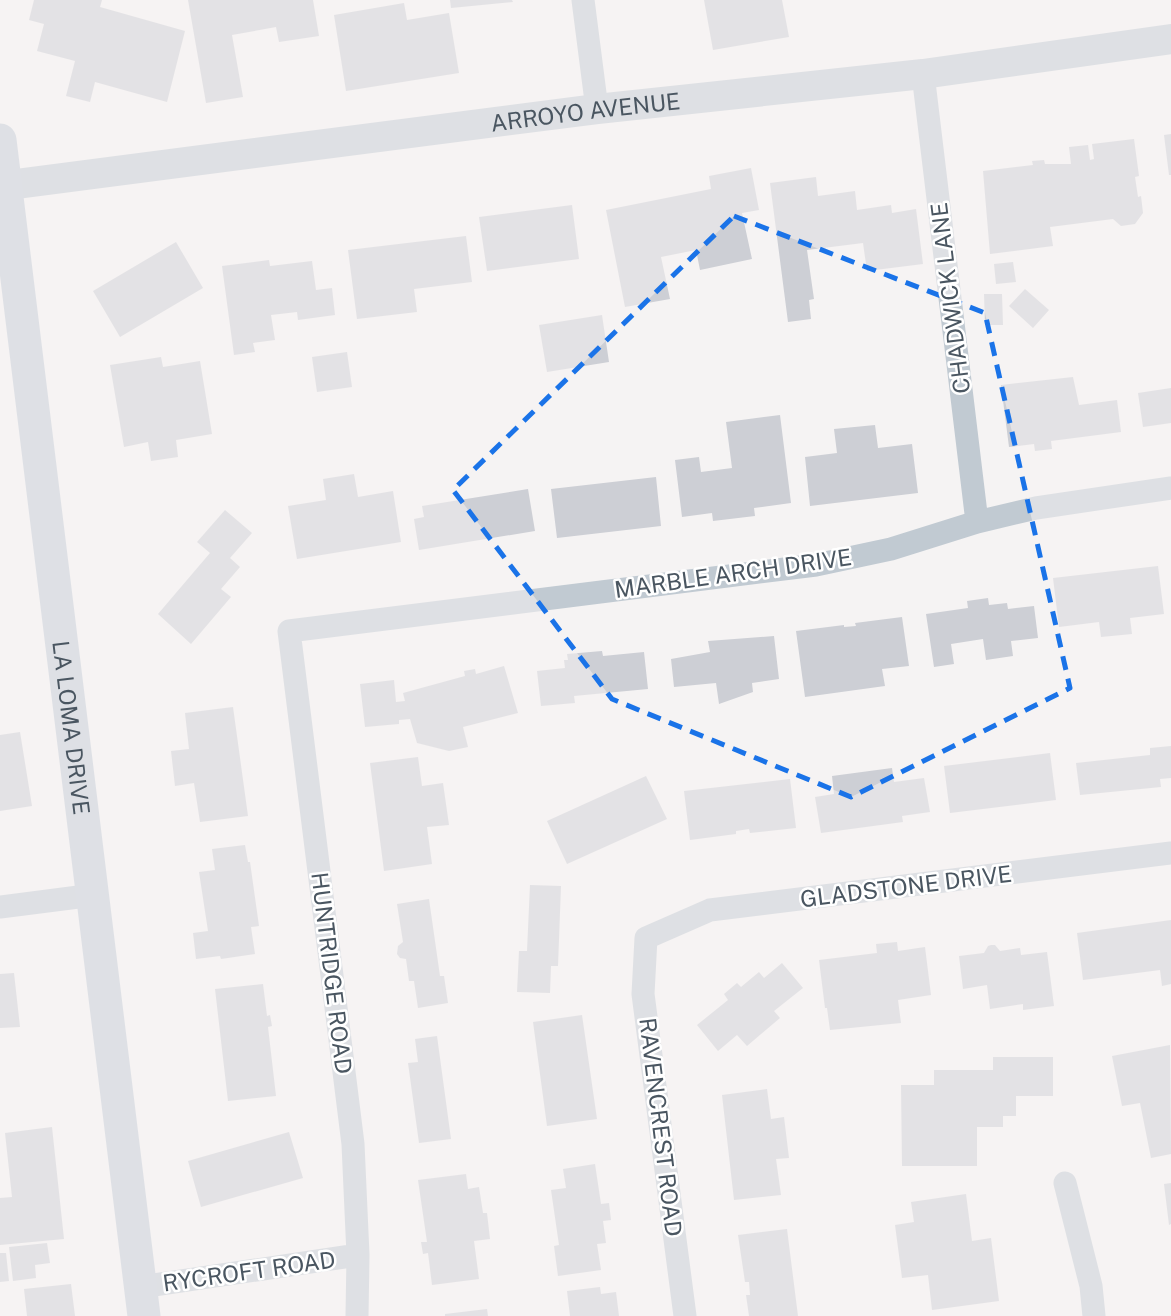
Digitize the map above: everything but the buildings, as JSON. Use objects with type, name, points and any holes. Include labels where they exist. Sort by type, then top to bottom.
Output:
[{"type":"main road","name":"LA LOMA DRIVE","points":[[0,140],[3,186],[94,895],[142,1301]]},
{"type":"street","points":[[583,0],[597,109]]},
{"type":"street","name":"ARROYO AVENUE","points":[[3,186],[597,109],[923,74],[1171,39]]},
{"type":"street","name":"CHADWICK LANE","points":[[923,74],[977,522]]},
{"type":"street","name":"MARBLE ARCH DRIVE","points":[[289,631],[816,565],[891,549],[977,522],[1036,508],[1171,488]]},
{"type":"street","name":"HUNTRIDGE ROAD","points":[[289,631],[353,1144],[358,1255],[357,1316]]},
{"type":"street","name":"GLADSTONE DRIVE","points":[[646,938],[710,910],[1171,853]]},
{"type":"street","points":[[0,907],[94,895]]},
{"type":"street","name":"RAVENCREST ROAD","points":[[646,938],[643,993],[685,1316]]},
{"type":"street","points":[[1065,1183],[1091,1286],[1094,1316]]},
{"type":"street","name":"RYCROFT ROAD","points":[[142,1301],[358,1255]]},
{"type":"highlighted area","points":[[734,216],[985,313],[1070,688],[851,797],[612,699],[453,490]]}]
